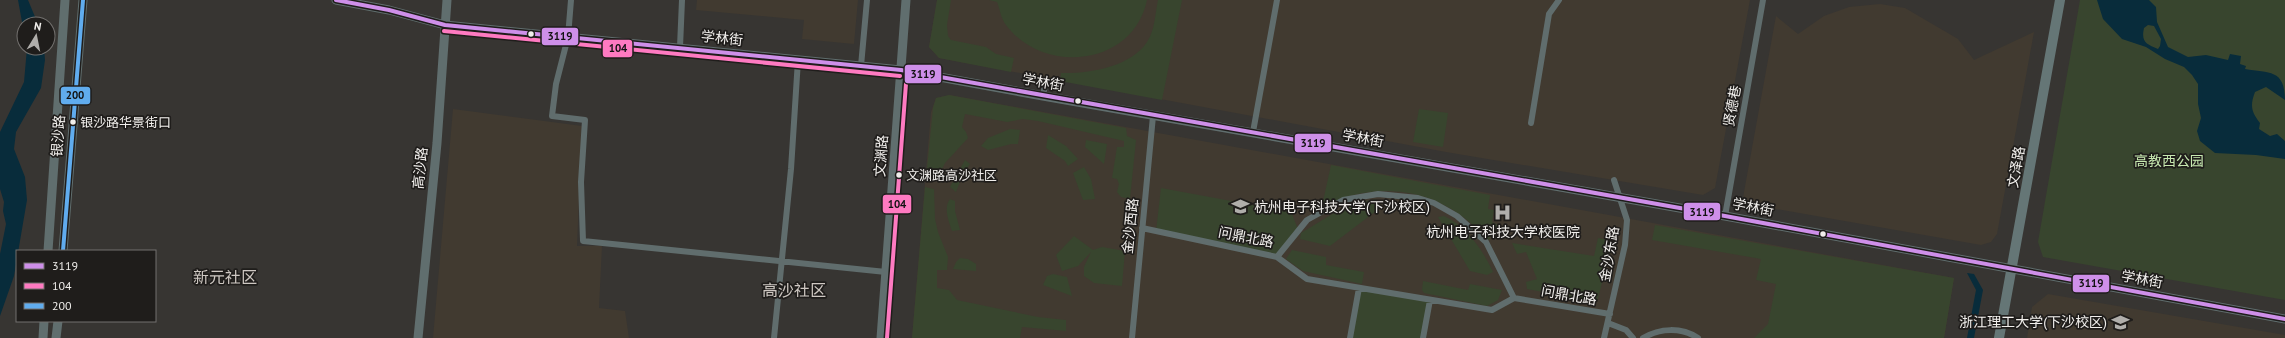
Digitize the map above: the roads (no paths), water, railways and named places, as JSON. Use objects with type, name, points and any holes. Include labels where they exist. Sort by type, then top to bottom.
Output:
[{"type":"main road","name":"银沙路","points":[[48,250],[65,0]]},
{"type":"main road","name":"银沙路","points":[[63,250],[83,0]]},
{"type":"main road","name":"学林街","points":[[336,0],[389,10],[445,25],[901,70],[1154,116],[1253,132],[1726,216],[2011,270],[2285,319]]},
{"type":"main road","name":"高沙路","points":[[418,338],[436,143],[447,0]]},
{"type":"main road","name":"文渊路","points":[[881,338],[906,0]]},
{"type":"main road","name":"文泽路","points":[[1999,338],[2060,0]]},
{"type":"main road","points":[[43,338],[44,322]]},
{"type":"main road","points":[[56,338],[58,322]]},
{"type":"street","points":[[571,0],[568,37],[556,84],[552,116],[585,120],[581,182],[583,241],[886,272]]},
{"type":"street","points":[[680,47],[682,0]]},
{"type":"street","points":[[861,66],[867,0]]},
{"type":"street","points":[[1253,132],[1277,0]]},
{"type":"street","points":[[1531,123],[1549,14],[1559,0]]},
{"type":"street","name":"贤德巷","points":[[1726,216],[1763,0]]},
{"type":"street","points":[[774,338],[794,136],[798,60]]},
{"type":"street","points":[[1043,96],[1046,78]]},
{"type":"street","name":"金沙西路","points":[[1132,338],[1154,116]]},
{"type":"street","name":"金沙东路","points":[[1604,338],[1626,239],[1627,220],[1614,180]]},
{"type":"street","name":"问鼎北路","points":[[1142,228],[1278,257],[1307,220],[1343,200],[1378,194],[1418,198],[1434,203],[1457,216],[1486,242],[1514,298],[1610,314]]},
{"type":"street","points":[[1278,257],[1307,279],[1492,310],[1514,298]]},
{"type":"street","points":[[1350,338],[1359,288]]},
{"type":"street","points":[[1423,338],[1430,300]]},
{"type":"street","points":[[1608,323],[1626,330],[1633,338]]},
{"type":"street","points":[[1643,338],[1660,330],[1676,330],[1698,338]]},
{"type":"water","points":[[18,0],[28,0],[35,16],[21,16]]},
{"type":"water","points":[[2097,0],[2149,0],[2156,7],[2157,22],[2168,47],[2188,57],[2206,55],[2228,60],[2230,54],[2241,56],[2240,64],[2246,66],[2245,69],[2274,74],[2282,83],[2285,100],[2266,87],[2255,92],[2252,101],[2252,108],[2260,123],[2259,129],[2270,136],[2277,134],[2285,141],[2285,159],[2256,155],[2215,153],[2200,141],[2197,131],[2201,118],[2198,104],[2198,84],[2192,75],[2184,67],[2165,59],[2146,47],[2122,39],[2103,19]],"holes":[[[2148,25],[2154,26],[2161,39],[2158,49],[2145,42],[2143,36],[2144,28]]]},
{"type":"water","points":[[26,56],[45,56],[41,88],[16,132],[14,149],[25,177],[27,200],[18,250],[16,250],[14,276],[0,316],[0,254],[6,224],[3,211],[4,202],[0,189],[0,132],[24,82]]},
{"type":"water","points":[[1967,273],[1974,274],[1983,290],[1974,338],[1967,338],[1976,290]]},
{"type":"place","name":"银沙路华景街口","points":[[73,122]]},
{"type":"place","name":"文渊路高沙社区","points":[[899,175]]},
{"type":"place","name":"杭州电子科技大学(下沙校区)","points":[[1241,207]]},
{"type":"place","name":"杭州电子科技大学校医院","points":[[1503,212]]},
{"type":"place","name":"浙江理工大学(下沙校区)","points":[[2120,322]]},
{"type":"district","name":"新元社区","points":[[225,277]]},
{"type":"district","name":"高沙社区","points":[[794,290]]},
{"type":"park label","name":"高教西公园","points":[[2169,161]]}]
